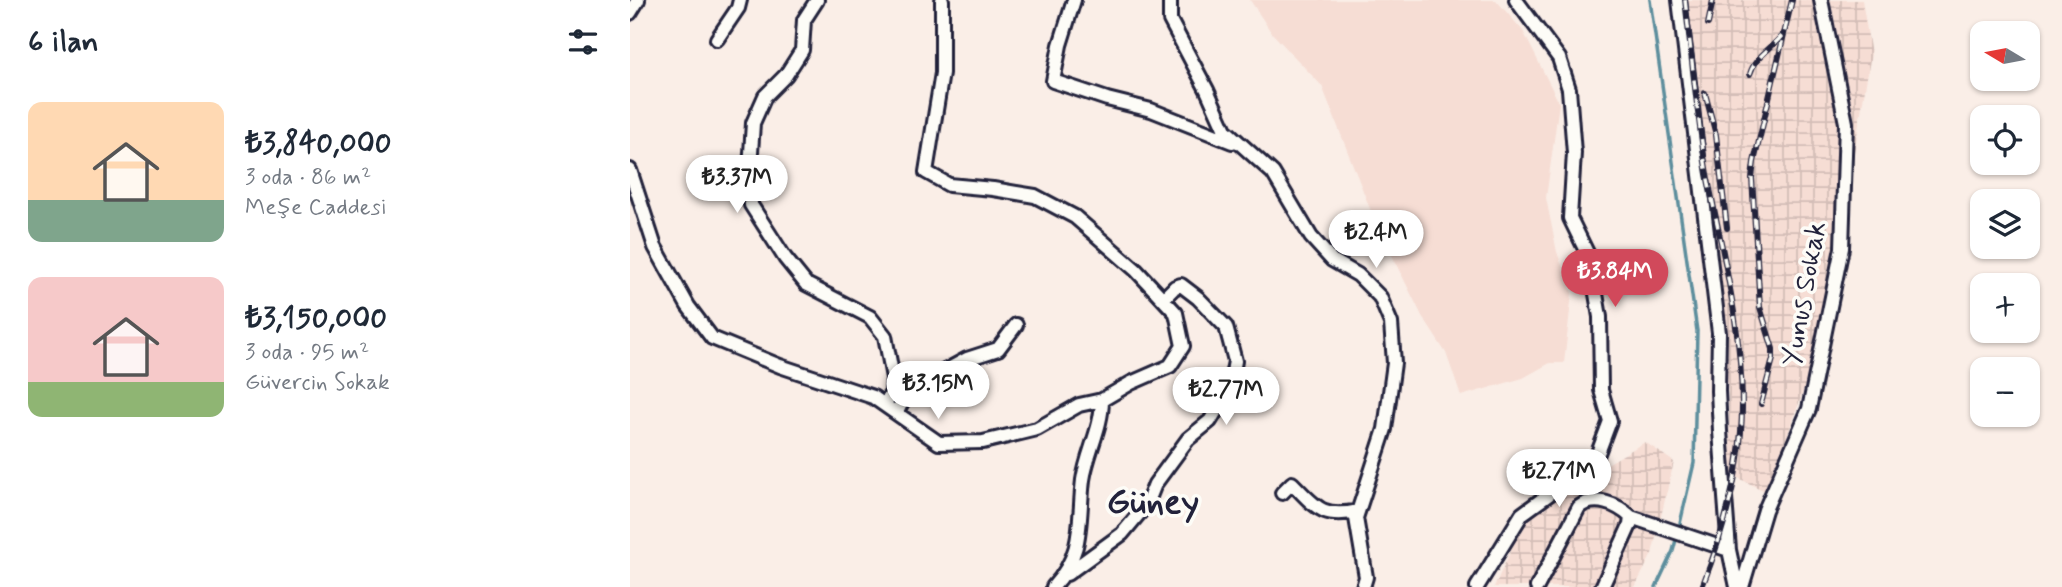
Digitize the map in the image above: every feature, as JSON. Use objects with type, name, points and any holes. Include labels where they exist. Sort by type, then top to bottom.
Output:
[{"type":"street","points":[[630,13],[638,0]]},
{"type":"street","points":[[717,39],[738,8],[740,0]]},
{"type":"street","points":[[817,0],[804,20],[802,50],[786,75],[765,96],[752,123],[751,205],[785,258],[806,284],[870,317],[886,336],[893,378],[892,392],[885,405]]},
{"type":"street","points":[[630,170],[655,247],[688,306],[712,338],[780,366],[873,397],[939,443],[983,442],[1037,429],[1079,405],[1102,400],[1130,383],[1170,366],[1183,346],[1176,313],[1136,270],[1074,217],[1035,196],[949,185],[926,172],[942,73],[942,0]]},
{"type":"street","points":[[1074,0],[1060,45],[1053,81],[1151,110],[1245,148]]},
{"type":"street","points":[[1170,0],[1170,20],[1225,130],[1273,173],[1311,237],[1332,260],[1358,275],[1380,297],[1391,323],[1394,363],[1385,429],[1356,518],[1366,577],[1363,587]]},
{"type":"street","points":[[1477,587],[1522,514],[1585,468],[1598,453],[1610,421],[1601,390],[1600,317],[1590,259],[1570,218],[1574,153],[1569,89],[1559,58],[1516,0]]},
{"type":"street","points":[[1679,0],[1719,333],[1717,391],[1729,550],[1740,587]]},
{"type":"street","name":"Yunus Sokak","points":[[1740,587],[1765,510],[1809,409],[1842,248],[1846,123],[1821,0]]},
{"type":"street","points":[[1057,582],[1122,534],[1147,505],[1155,484],[1188,439],[1210,421],[1230,388],[1235,361],[1226,327],[1181,285],[1175,287],[1163,299]]},
{"type":"street","points":[[897,412],[904,398],[934,377],[967,359],[998,349],[1016,325]]},
{"type":"street","points":[[1057,582],[1070,566],[1081,524],[1083,479],[1102,412],[1102,400]]},
{"type":"street","points":[[1282,493],[1292,483],[1317,508],[1337,516],[1358,511]]},
{"type":"street","points":[[1537,587],[1566,528],[1579,507],[1586,502],[1606,503],[1622,509],[1630,517],[1729,550]]},
{"type":"street","points":[[1602,587],[1627,533],[1630,517]]},
{"type":"shaded area","points":[[1250,0],[1496,0],[1523,31],[1559,103],[1546,198],[1557,252],[1572,293],[1564,363],[1550,363],[1523,378],[1461,396],[1446,353],[1422,316],[1374,219],[1322,86],[1271,32]]},
{"type":"shaded area","points":[[1688,0],[1862,0],[1871,54],[1845,205],[1812,367],[1767,492],[1732,475],[1726,355]]},
{"type":"shaded area","points":[[1645,442],[1674,462],[1652,554],[1635,587],[1494,587],[1530,509]]},
{"type":"waterway","points":[[1650,0],[1697,331],[1694,463],[1679,528]]},
{"type":"waterway","points":[[1656,587],[1677,536]]},
{"type":"railway","points":[[1685,0],[1703,153],[1735,318],[1742,406],[1739,452],[1730,498],[1718,544],[1702,587]]},
{"type":"railway","points":[[1708,24],[1713,0]]},
{"type":"railway","points":[[1761,404],[1773,359],[1773,349],[1760,307],[1752,178],[1792,0]]},
{"type":"railway","points":[[1750,74],[1760,57],[1784,33]]},
{"type":"railway","points":[[1705,93],[1716,135],[1727,228]]},
{"type":"district","name":"Güney","points":[[1153,503]]}]
